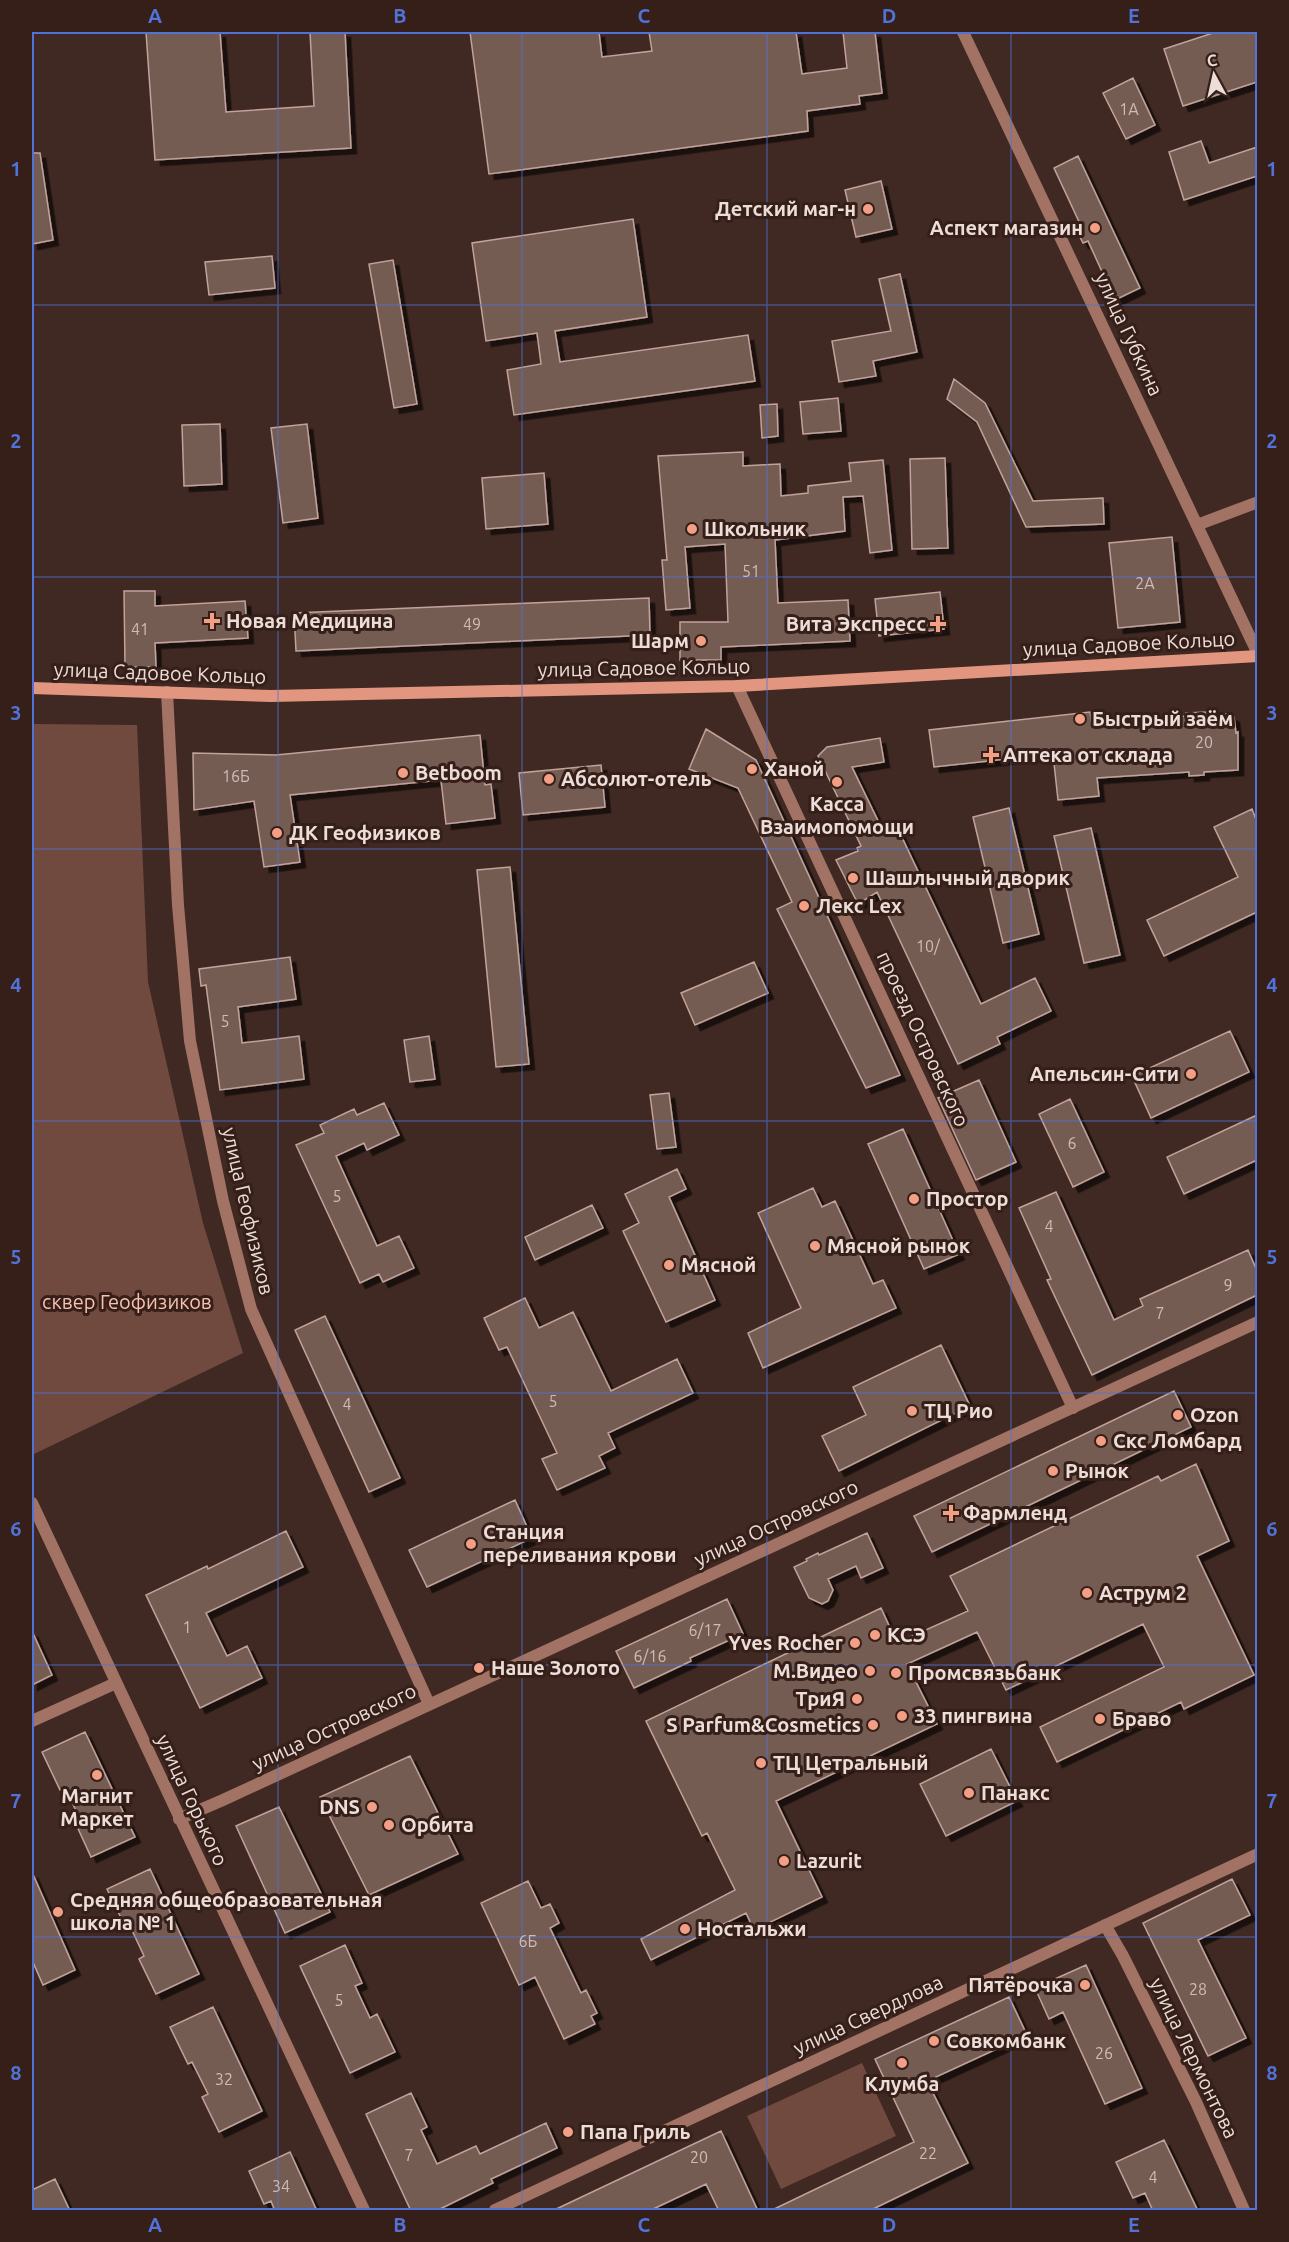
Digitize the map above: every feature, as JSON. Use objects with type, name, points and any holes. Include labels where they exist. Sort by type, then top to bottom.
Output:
[{"type":"main road","name":"улица Садовое Кольцо","points":[[32,688],[271,696],[737,686],[1257,655]]},
{"type":"street","name":"улица Губкина","points":[[963,32],[1257,655]]},
{"type":"street","points":[[1197,525],[1257,502]]},
{"type":"street","name":"проезд Островского","points":[[737,686],[1073,1408]]},
{"type":"street","name":"улица Геофизиков","points":[[167,692],[178,905],[190,1041],[229,1223],[251,1309],[429,1704]]},
{"type":"street","name":"улица Островского","points":[[179,1819],[1257,1322]]},
{"type":"street","name":"улица Горького","points":[[32,1503],[364,2211]]},
{"type":"street","points":[[32,1721],[116,1683]]},
{"type":"street","name":"улица Свердлова","points":[[495,2211],[1257,1854]]},
{"type":"street","name":"улица Лермонтова","points":[[1105,1925],[1123,1956],[1196,2102],[1244,2211]]},
{"type":"green space","name":"cквер Геофизиков","points":[[32,724],[137,725],[148,982],[203,1223],[243,1353],[32,1455]]},
{"type":"green space","points":[[862,2063],[896,2136],[781,2189],[747,2116]]},
{"type":"building","points":[[146,32],[220,32],[226,112],[314,106],[310,32],[345,32],[351,148],[155,160]]},
{"type":"building","points":[[470,32],[599,32],[602,57],[652,51],[649,32],[796,32],[802,74],[847,68],[843,32],[875,32],[882,93],[859,96],[860,104],[807,111],[808,131],[489,174]]},
{"type":"building","points":[[1216,32],[1257,32],[1257,82],[1183,106],[1164,49]]},
{"type":"building","points":[[1133,78],[1155,125],[1126,139],[1103,93]]},
{"type":"building","points":[[1201,141],[1209,163],[1257,147],[1257,176],[1184,200],[1169,152]]},
{"type":"building","points":[[32,153],[40,153],[53,240],[32,244]]},
{"type":"building","name":"Аспект магазин","points":[[1078,156],[1140,288],[1115,300],[1088,241],[1083,243],[1076,229],[1081,226],[1054,168]]},
{"type":"building","name":"Детский маг-н","points":[[881,181],[892,229],[856,237],[845,190]]},
{"type":"building","points":[[633,219],[647,317],[555,331],[560,362],[748,335],[755,381],[514,415],[507,370],[541,364],[537,333],[486,341],[472,243]]},
{"type":"building","points":[[272,256],[275,288],[209,295],[205,262]]},
{"type":"building","points":[[393,260],[417,404],[394,408],[369,264]]},
{"type":"building","points":[[900,274],[917,352],[873,361],[876,376],[839,382],[832,341],[891,331],[879,279]]},
{"type":"building","points":[[954,379],[985,403],[1033,501],[1103,498],[1104,524],[1026,527],[977,422],[947,399]]},
{"type":"building","points":[[838,398],[841,431],[803,434],[800,402]]},
{"type":"building","points":[[777,404],[778,436],[762,438],[760,405]]},
{"type":"building","points":[[220,424],[222,484],[184,486],[182,425]]},
{"type":"building","points":[[307,424],[318,518],[283,523],[271,428]]},
{"type":"building","points":[[743,452],[743,466],[780,464],[781,496],[808,493],[808,486],[851,481],[849,463],[883,460],[892,550],[870,553],[863,496],[843,497],[845,531],[775,540],[778,603],[848,600],[850,641],[721,647],[721,660],[680,660],[680,622],[728,622],[725,544],[685,547],[690,608],[666,610],[662,560],[667,560],[658,456]]},
{"type":"building","points":[[945,458],[948,548],[912,549],[910,459]]},
{"type":"building","points":[[544,473],[548,524],[486,529],[482,478]]},
{"type":"building","points":[[1172,537],[1180,622],[1118,628],[1109,543]]},
{"type":"building","points":[[124,591],[155,591],[155,606],[245,601],[248,638],[155,643],[156,667],[125,667]]},
{"type":"building","points":[[940,592],[944,629],[879,636],[875,599]]},
{"type":"building","points":[[649,598],[650,635],[296,651],[294,613]]},
{"type":"building","points":[[1090,712],[1092,726],[1130,724],[1130,721],[1186,716],[1186,713],[1228,714],[1234,717],[1236,733],[1238,732],[1238,770],[1204,772],[1204,775],[1189,776],[1189,772],[1097,778],[1099,796],[1058,800],[1053,754],[934,767],[929,730]]},
{"type":"building","name":"Лекс Lex","points":[[706,729],[756,760],[900,1075],[866,1088],[777,909],[792,902],[738,788],[689,769]]},
{"type":"building","points":[[480,735],[485,785],[491,784],[495,818],[446,824],[441,780],[290,795],[300,862],[264,867],[254,801],[194,810],[193,753],[276,755]]},
{"type":"building","points":[[880,738],[884,762],[852,767],[885,835],[898,829],[981,1004],[1035,978],[1051,1011],[997,1037],[1000,1044],[958,1064],[877,892],[858,904],[836,860],[858,851],[857,848],[861,846],[818,756],[827,747]]},
{"type":"building","points":[[601,765],[605,807],[523,815],[519,773]]},
{"type":"building","points":[[1009,808],[1039,934],[1003,943],[973,817]]},
{"type":"building","points":[[1252,809],[1257,822],[1257,912],[1164,956],[1147,920],[1238,877],[1214,827]]},
{"type":"building","points":[[1091,828],[1120,955],[1084,963],[1054,836]]},
{"type":"building","points":[[510,867],[529,1064],[496,1067],[477,870]]},
{"type":"building","points":[[290,957],[296,999],[238,1007],[242,1043],[299,1036],[304,1079],[220,1090],[206,985],[201,986],[199,969]]},
{"type":"building","points":[[754,962],[768,993],[695,1025],[681,993]]},
{"type":"building","name":"Апельсин-Сити","points":[[1230,1031],[1249,1072],[1151,1118],[1132,1076]]},
{"type":"building","points":[[429,1036],[435,1079],[410,1082],[404,1040]]},
{"type":"building","points":[[979,1080],[1016,1162],[976,1180],[938,1098]]},
{"type":"building","points":[[669,1093],[676,1147],[657,1149],[650,1095]]},
{"type":"building","points":[[1070,1099],[1104,1172],[1073,1187],[1039,1114]]},
{"type":"building","points":[[384,1103],[399,1135],[367,1150],[364,1143],[336,1156],[377,1246],[399,1236],[414,1268],[383,1282],[379,1274],[360,1283],[296,1145],[324,1133],[320,1125],[354,1109],[357,1115]]},
{"type":"building","points":[[1257,1115],[1257,1160],[1184,1194],[1167,1157]]},
{"type":"building","name":"Простор","points":[[903,1129],[959,1254],[924,1269],[868,1144]]},
{"type":"building","name":"Мясной","points":[[677,1169],[686,1189],[669,1197],[715,1300],[666,1322],[623,1231],[639,1223],[625,1194]]},
{"type":"building","name":"Мясной рынок","points":[[813,1188],[822,1207],[835,1201],[873,1284],[883,1280],[896,1308],[763,1368],[748,1333],[801,1308],[758,1213]]},
{"type":"building","points":[[1056,1192],[1114,1320],[1143,1306],[1140,1299],[1248,1250],[1257,1271],[1257,1295],[1092,1375],[1047,1280],[1051,1279],[1019,1208]]},
{"type":"building","points":[[592,1205],[603,1228],[535,1260],[525,1237]]},
{"type":"building","points":[[525,1298],[539,1328],[573,1312],[611,1391],[677,1359],[693,1393],[608,1433],[615,1448],[599,1456],[605,1468],[557,1490],[542,1459],[557,1453],[507,1347],[499,1350],[484,1318]]},
{"type":"building","points":[[325,1316],[400,1478],[369,1492],[295,1330]]},
{"type":"building","name":"ТЦ Рио","points":[[941,1345],[970,1406],[839,1471],[822,1436],[866,1415],[853,1387]]},
{"type":"building","name":"Рынок","points":[[1174,1391],[1191,1427],[932,1552],[914,1516]]},
{"type":"building","points":[[1196,1464],[1229,1541],[1197,1556],[1254,1675],[1184,1709],[1181,1702],[1057,1762],[1040,1727],[1164,1667],[1143,1624],[1006,1690],[977,1632],[907,1664],[937,1724],[776,1801],[822,1897],[754,1930],[746,1913],[651,1960],[641,1939],[735,1890],[707,1833],[702,1836],[646,1721],[881,1608],[897,1643],[968,1611],[950,1576],[1158,1476],[1161,1481]]},
{"type":"building","name":"Станция переливания крови","points":[[515,1500],[532,1538],[427,1587],[409,1550]]},
{"type":"building","points":[[286,1531],[303,1567],[206,1613],[227,1656],[247,1646],[262,1678],[200,1708],[146,1595],[207,1566],[208,1569]]},
{"type":"building","points":[[867,1533],[883,1568],[861,1578],[856,1566],[828,1579],[833,1590],[828,1601],[822,1604],[809,1598],[794,1567],[818,1553],[819,1555]]},
{"type":"building","points":[[727,1599],[743,1634],[690,1658],[691,1661],[634,1688],[616,1651]]},
{"type":"building","points":[[32,1631],[52,1675],[32,1685]]},
{"type":"building","points":[[85,1732],[135,1837],[91,1857],[75,1822],[80,1819],[65,1788],[60,1790],[42,1752]]},
{"type":"building","name":"Панакс","points":[[991,1749],[1017,1801],[946,1836],[920,1784]]},
{"type":"building","name":"Орбита","points":[[410,1756],[458,1854],[369,1895],[320,1797]]},
{"type":"building","points":[[279,1807],[330,1912],[285,1933],[236,1826]]},
{"type":"building","points":[[150,1869],[199,1974],[156,1994],[139,1959],[144,1956],[129,1924],[125,1926],[107,1889]]},
{"type":"building","points":[[32,1872],[75,1970],[43,1985],[32,1960]]},
{"type":"building","points":[[1232,1879],[1250,1915],[1198,1940],[1246,2038],[1208,2056],[1143,1923]]},
{"type":"building","points":[[528,1881],[541,1908],[550,1904],[559,1923],[550,1928],[581,1993],[586,1990],[597,2013],[591,2016],[595,2024],[564,2039],[535,1977],[519,1985],[481,1903]]},
{"type":"building","points":[[345,1945],[362,1983],[355,1986],[370,2018],[377,2014],[395,2052],[350,2073],[300,1966]]},
{"type":"building","points":[[1086,1965],[1142,2088],[1105,2104],[1063,2012],[1049,2019],[1035,1988]]},
{"type":"building","points":[[1009,1997],[1027,2035],[927,2081],[968,2163],[869,2211],[770,2211],[914,2142],[875,2059]]},
{"type":"building","points":[[213,2007],[262,2111],[219,2132],[202,2097],[208,2094],[192,2062],[188,2064],[170,2027]]},
{"type":"building","points":[[411,2093],[427,2127],[421,2130],[437,2164],[476,2146],[480,2154],[546,2123],[557,2148],[491,2179],[493,2183],[436,2211],[411,2211],[366,2114]]},
{"type":"building","points":[[721,2131],[758,2211],[719,2211],[706,2184],[649,2211],[552,2211]]},
{"type":"building","points":[[1164,2140],[1198,2211],[1153,2211],[1145,2193],[1133,2198],[1116,2162]]},
{"type":"building","points":[[290,2152],[317,2211],[275,2211],[271,2201],[264,2204],[249,2171]]},
{"type":"building","points":[[55,2179],[70,2211],[32,2211],[32,2190]]},
{"type":"place","name":"Детский маг-н","points":[[868,209]]},
{"type":"place","name":"Аспект магазин","points":[[1095,228]]},
{"type":"place","name":"Школьник","points":[[692,529]]},
{"type":"place","name":"Новая Медицина","points":[[212,621]]},
{"type":"place","name":"Вита Экспресс","points":[[938,624]]},
{"type":"place","name":"Шарм","points":[[701,641]]},
{"type":"place","name":"Быстрый заём","points":[[1080,719]]},
{"type":"place","name":"Аптека от склада","points":[[991,755]]},
{"type":"place","name":"Ханой","points":[[752,769]]},
{"type":"place","name":"Betboom","points":[[403,773]]},
{"type":"place","name":"Абсолют-отель","points":[[549,779]]},
{"type":"place","name":"Касса Взаимопомощи","points":[[837,782]]},
{"type":"place","name":"ДК Геофизиков","points":[[277,833]]},
{"type":"place","name":"Шашлычный дворик","points":[[853,878]]},
{"type":"place","name":"Лекс Lex","points":[[804,906]]},
{"type":"place","name":"Апельсин-Сити","points":[[1191,1074]]},
{"type":"place","name":"Простор","points":[[914,1199]]},
{"type":"place","name":"Мясной рынок","points":[[815,1246]]},
{"type":"place","name":"Мясной","points":[[669,1265]]},
{"type":"place","name":"ТЦ Рио","points":[[912,1411]]},
{"type":"place","name":"Ozon","points":[[1178,1415]]},
{"type":"place","name":"Скс Ломбард","points":[[1101,1441]]},
{"type":"place","name":"Рынок","points":[[1053,1471]]},
{"type":"place","name":"Фармленд","points":[[951,1513]]},
{"type":"place","name":"Станция переливания крови","points":[[471,1544]]},
{"type":"place","name":"Аструм 2","points":[[1087,1593]]},
{"type":"place","name":"КСЭ","points":[[875,1635]]},
{"type":"place","name":"Yves Rocher","points":[[855,1643]]},
{"type":"place","name":"Наше Золото","points":[[479,1668]]},
{"type":"place","name":"М.Видео","points":[[870,1671]]},
{"type":"place","name":"Промсвязьбанк","points":[[896,1673]]},
{"type":"place","name":"ТриЯ","points":[[857,1699]]},
{"type":"place","name":"33 пингвина","points":[[902,1716]]},
{"type":"place","name":"Браво","points":[[1100,1719]]},
{"type":"place","name":"S Parfum&Cosmetics","points":[[873,1725]]},
{"type":"place","name":"ТЦ Цетральный","points":[[761,1763]]},
{"type":"place","name":"Магнит Маркет","points":[[97,1775]]},
{"type":"place","name":"Панакс","points":[[969,1793]]},
{"type":"place","name":"DNS","points":[[372,1807]]},
{"type":"place","name":"Орбита","points":[[389,1825]]},
{"type":"place","name":"Lazurit","points":[[784,1861]]},
{"type":"place","name":"Средняя общеобразовательная школа № 1","points":[[58,1912]]},
{"type":"place","name":"Ностальжи","points":[[685,1929]]},
{"type":"place","name":"Пятёрочка","points":[[1085,1985]]},
{"type":"place","name":"Совкомбанк","points":[[934,2041]]},
{"type":"place","name":"Клумба","points":[[902,2063]]},
{"type":"place","name":"Папа Гриль","points":[[568,2132]]}]
